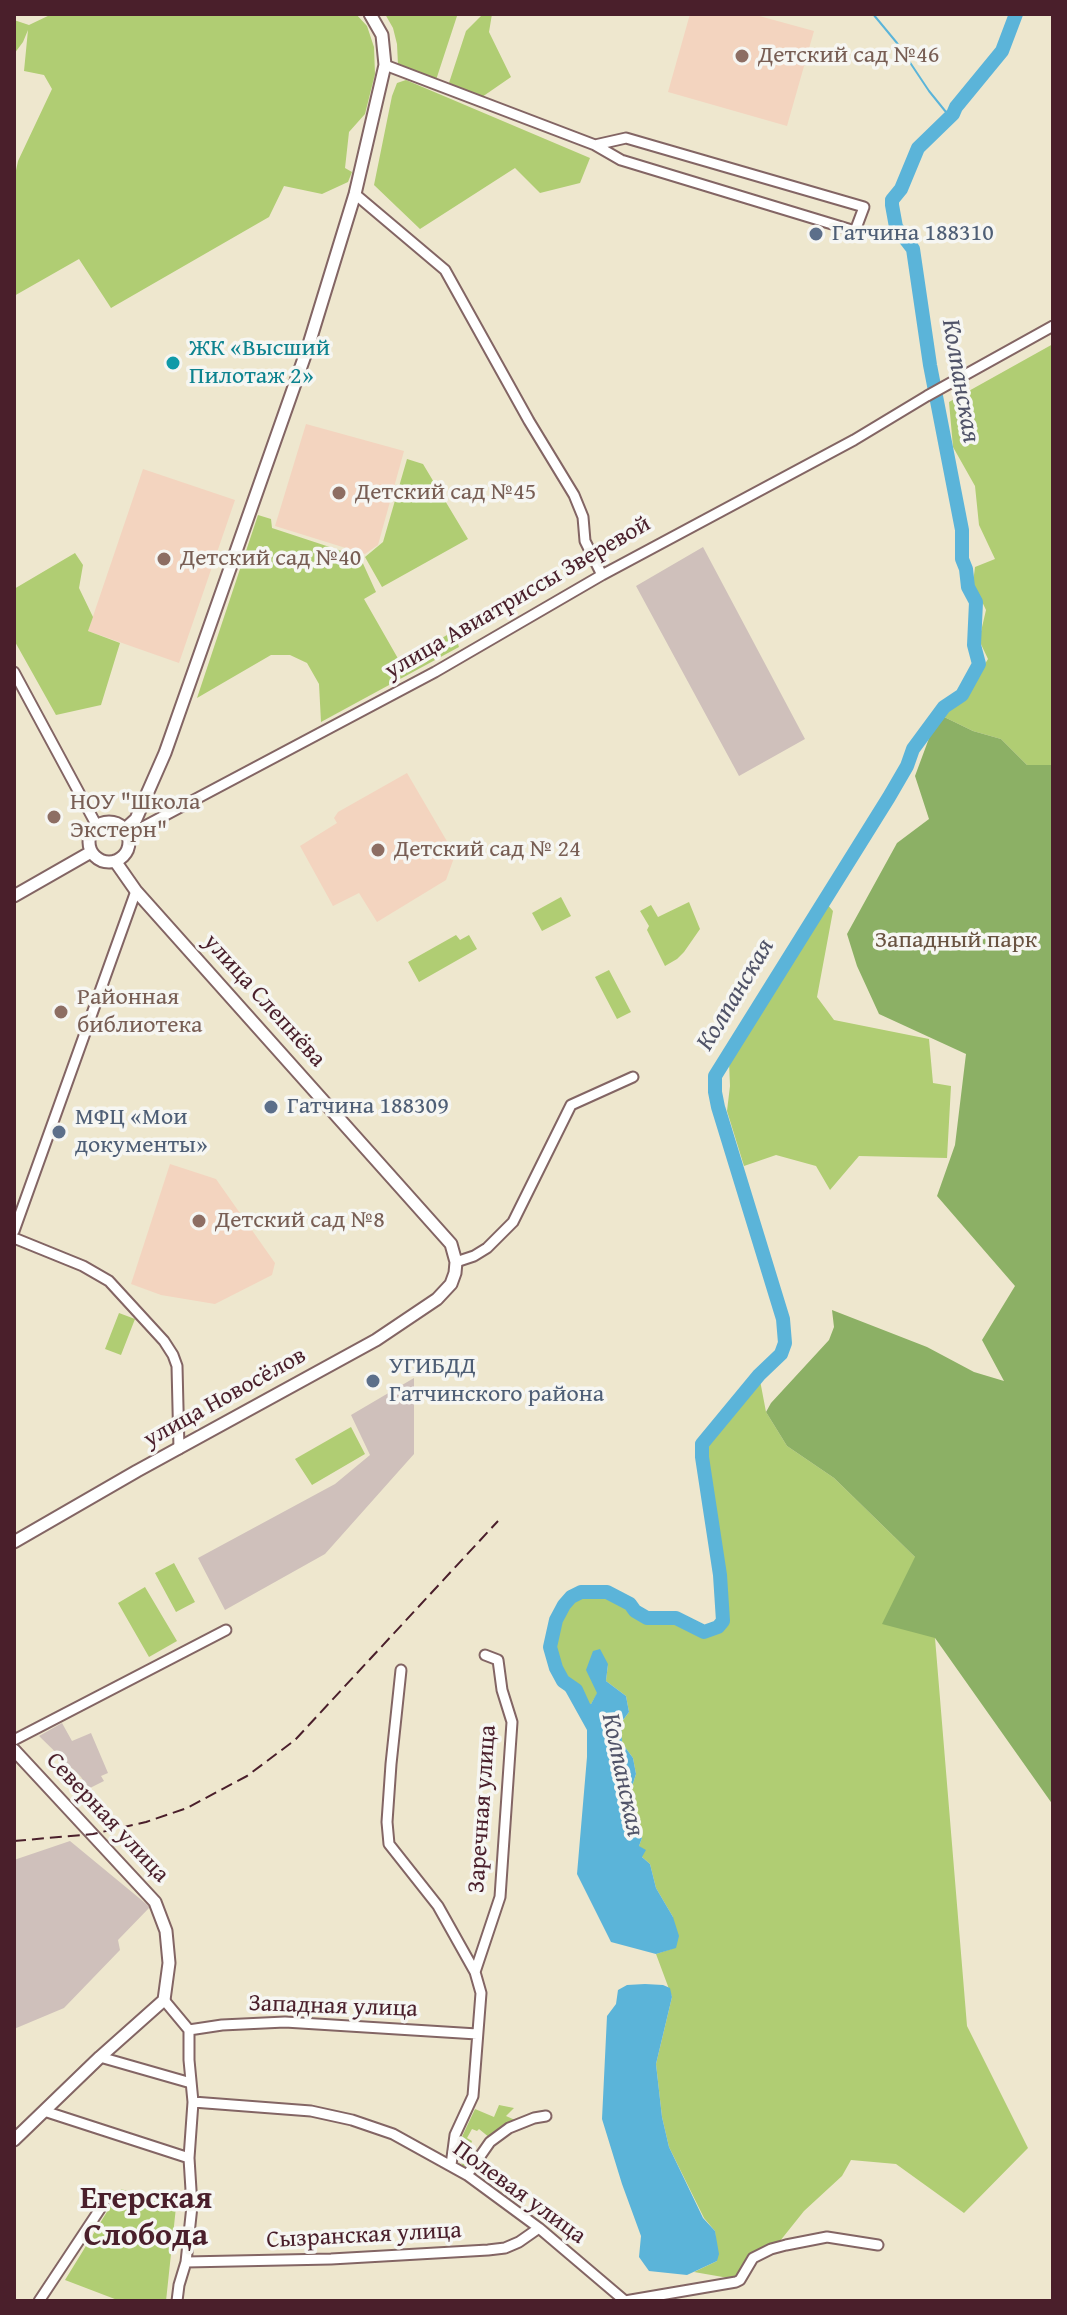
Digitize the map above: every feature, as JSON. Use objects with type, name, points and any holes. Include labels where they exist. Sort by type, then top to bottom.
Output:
[{"type":"street","points":[[127,832],[145,802],[165,753],[304,357],[355,194],[385,65],[382,35],[370,14]]},
{"type":"street","points":[[385,65],[595,145],[621,160],[855,231],[864,207],[626,138],[595,145]]},
{"type":"street","points":[[355,194],[445,270],[579,506],[585,541],[602,575]]},
{"type":"street","name":"улица Авиатриссы Зверевой","points":[[127,832],[162,818],[435,672],[602,575],[854,440],[1053,326]]},
{"type":"street","points":[[14,672],[97,826]]},
{"type":"street","points":[[145,802],[146,813],[162,818]]},
{"type":"street","points":[[106,822],[117,823],[127,832],[129,846],[124,856],[115,861],[98,859],[91,852],[91,833],[97,826],[106,822]]},
{"type":"street","points":[[14,896],[91,852]]},
{"type":"street","name":"улица Слепнёва","points":[[115,861],[136,891],[451,1244],[456,1262]]},
{"type":"street","points":[[14,1231],[136,891]]},
{"type":"street","points":[[456,1262],[487,1248],[513,1222],[571,1105],[633,1077]]},
{"type":"street","points":[[14,1238],[83,1266],[109,1281],[164,1341],[177,1366],[179,1449]]},
{"type":"street","name":"улица Новосёлов","points":[[14,1542],[376,1340],[437,1299],[451,1284],[456,1262]]},
{"type":"street","points":[[14,1740],[226,1630]]},
{"type":"street","name":"Заречная улица","points":[[475,1972],[500,1897],[512,1722],[502,1690],[498,1660],[485,1655]]},
{"type":"street","points":[[401,1670],[391,1764],[387,1822],[389,1844],[438,1906],[475,1972],[481,1993],[473,2096],[455,2135],[451,2165]]},
{"type":"street","name":"Северная улица","points":[[14,1750],[155,1902],[169,1946],[164,2000]]},
{"type":"street","points":[[14,2140],[164,2000],[189,2030],[193,2102],[189,2158],[192,2206],[186,2262],[177,2301]]},
{"type":"street","name":"Западная улица","points":[[189,2030],[285,2022],[477,2034]]},
{"type":"street","points":[[100,2057],[191,2083]]},
{"type":"street","name":"Полевая улица","points":[[193,2102],[311,2111],[352,2120],[393,2134],[467,2175],[539,2228],[625,2301]]},
{"type":"street","points":[[44,2111],[189,2158]]},
{"type":"street","points":[[467,2175],[490,2142],[509,2128],[546,2116]]},
{"type":"street","points":[[39,2301],[104,2203]]},
{"type":"street","name":"Сызранская улица","points":[[186,2262],[331,2259],[488,2250],[519,2242],[539,2228]]},
{"type":"street","points":[[625,2301],[736,2282],[753,2258],[786,2245],[827,2237],[878,2245]]},
{"type":"shaded area","name":"Детский сад №46","points":[[690,14],[752,14],[814,31],[787,126],[668,92]]},
{"type":"shaded area","name":"Детский сад №45","points":[[306,424],[404,451],[378,545],[365,554],[275,526]]},
{"type":"shaded area","name":"Детский сад №40","points":[[143,469],[235,500],[179,663],[88,631]]},
{"type":"shaded area","points":[[703,547],[805,739],[739,776],[636,586]]},
{"type":"shaded area","name":"Детский сад № 24","points":[[407,773],[455,855],[446,880],[377,922],[359,893],[333,906],[300,846],[337,823],[334,818],[338,812]]},
{"type":"shaded area","name":"Детский сад №8","points":[[170,1164],[216,1179],[275,1263],[272,1275],[215,1304],[161,1295],[131,1284]]},
{"type":"shaded area","points":[[414,1378],[414,1454],[325,1554],[225,1610],[198,1558],[335,1484],[370,1455],[351,1415]]},
{"type":"shaded area","points":[[62,1723],[72,1741],[91,1733],[108,1773],[101,1776],[104,1781],[88,1789],[81,1777],[39,1736]]},
{"type":"shaded area","points":[[70,1841],[150,1907],[118,1940],[120,1950],[64,2008],[14,2029],[14,1860]]},
{"type":"green space","points":[[52,14],[356,14],[367,26],[374,47],[375,74],[365,114],[349,132],[345,168],[352,172],[348,182],[322,194],[284,186],[269,217],[111,308],[79,259],[14,296],[14,180],[18,161],[52,89],[44,75],[24,71],[28,30],[14,54],[14,20],[29,25]]},
{"type":"green space","points":[[385,14],[457,16],[436,80],[398,65],[393,28]]},
{"type":"green space","points":[[483,14],[492,14],[489,32],[511,77],[482,97],[449,83],[466,31]]},
{"type":"green space","points":[[406,80],[590,158],[580,183],[540,193],[515,168],[420,229],[374,185],[392,96],[397,83]]},
{"type":"green space","points":[[1053,344],[1053,765],[1027,765],[1001,739],[973,731],[938,714],[965,696],[988,659],[979,640],[986,610],[973,583],[975,567],[995,559],[979,525],[975,486],[953,447],[949,402]]},
{"type":"green space","points":[[407,459],[423,464],[468,539],[382,587],[365,557],[383,542]]},
{"type":"green space","points":[[258,515],[271,519],[272,528],[360,557],[376,592],[364,599],[400,662],[454,631],[459,647],[321,722],[319,684],[307,663],[290,655],[271,655],[197,698]]},
{"type":"green space","points":[[75,553],[83,565],[79,588],[93,617],[88,631],[120,643],[101,705],[56,715],[14,640],[14,589]]},
{"type":"green space","name":"Западный парк","points":[[938,714],[973,731],[1001,739],[1027,765],[1053,765],[1053,1805],[935,1638],[882,1624],[915,1557],[834,1478],[787,1446],[766,1412],[829,1340],[834,1327],[832,1310],[927,1347],[974,1372],[1004,1381],[982,1340],[1015,1286],[937,1196],[955,1145],[966,1054],[879,1014],[857,966],[847,934],[897,843],[929,819],[915,776]]},
{"type":"green space","points":[[561,897],[571,916],[542,931],[532,913]]},
{"type":"green space","points":[[689,902],[700,929],[684,952],[665,966],[640,911],[651,905],[658,917]]},
{"type":"green space","points":[[827,904],[833,911],[817,997],[834,1020],[929,1039],[933,1083],[951,1086],[947,1158],[859,1156],[830,1190],[816,1166],[776,1155],[744,1166],[727,1111],[729,1062]]},
{"type":"green space","points":[[456,935],[460,940],[469,935],[477,949],[419,982],[408,962]]},
{"type":"green space","points":[[609,970],[631,1012],[617,1019],[595,977]]},
{"type":"green space","points":[[119,1313],[135,1319],[121,1355],[105,1349]]},
{"type":"green space","points":[[759,1375],[766,1412],[787,1446],[834,1478],[915,1557],[935,1638],[967,2026],[1028,2148],[964,2213],[896,2164],[851,2160],[842,2176],[804,2211],[780,2241],[753,2258],[740,2280],[694,2272],[717,2261],[715,2231],[704,2218],[669,2147],[662,2117],[656,2064],[672,1997],[656,1954],[671,1949],[673,1917],[656,1888],[650,1864],[641,1856],[639,1846],[642,1838],[626,1806],[636,1774],[633,1758],[622,1743],[621,1723],[629,1712],[626,1696],[606,1681],[608,1664],[597,1694],[591,1704],[586,1704],[563,1681],[550,1647],[556,1620],[564,1605],[581,1592],[607,1592],[630,1604],[647,1618],[676,1618],[704,1632],[718,1628],[723,1616],[720,1575],[702,1444]]},
{"type":"green space","points":[[351,1427],[365,1454],[312,1485],[295,1459]]},
{"type":"green space","points":[[174,1563],[195,1602],[176,1612],[155,1573]]},
{"type":"green space","points":[[145,1587],[177,1641],[149,1657],[118,1603]]},
{"type":"green space","points":[[499,2105],[514,2108],[506,2116],[515,2120],[490,2138],[479,2129],[472,2129],[467,2138],[472,2141],[465,2160],[470,2164],[463,2167],[459,2157],[460,2141],[475,2109],[494,2117]]},
{"type":"green space","points":[[121,2189],[176,2207],[166,2301],[120,2301],[65,2280]]},
{"type":"water","points":[[600,1649],[608,1664],[606,1681],[626,1696],[629,1712],[621,1723],[622,1743],[633,1758],[636,1774],[626,1806],[642,1838],[639,1846],[646,1850],[642,1857],[650,1864],[656,1888],[673,1917],[679,1936],[676,1948],[656,1954],[611,1942],[577,1874],[587,1730],[562,1685],[563,1681],[586,1704],[591,1704],[597,1693],[586,1670],[593,1651]]},
{"type":"water","points":[[627,1985],[670,1988],[672,1997],[656,2064],[662,2117],[669,2147],[703,2218],[715,2231],[719,2254],[717,2261],[687,2275],[649,2271],[639,2257],[641,2236],[602,2119],[607,2016],[616,2004],[618,1990]]},
{"type":"waterway","points":[[873,14],[950,117]]},
{"type":"waterway","name":"Колпанская","points":[[586,1712],[576,1690],[563,1681],[550,1647],[556,1620],[571,1597],[581,1592],[607,1592],[630,1604],[647,1618],[676,1618],[704,1632],[718,1627],[723,1621],[720,1575],[702,1444],[759,1375],[781,1354],[785,1343],[783,1319],[718,1107],[715,1076],[889,797],[913,749],[944,707],[962,695],[979,664],[974,645],[976,602],[968,587],[962,559],[962,530],[930,365],[913,249],[896,227],[892,200],[901,189],[918,148],[953,114],[1002,51],[1016,14]]},
{"type":"railway","points":[[14,1841],[93,1834],[146,1822],[187,1808],[247,1776],[295,1740],[498,1521]]},
{"type":"place","name":"Детский сад №46","points":[[742,56]]},
{"type":"place","name":"Гатчина 188310","points":[[816,234]]},
{"type":"place","name":"ЖК «Высший Пилотаж 2»","points":[[173,363]]},
{"type":"place","name":"Детский сад №45","points":[[339,493]]},
{"type":"place","name":"Детский сад №40","points":[[164,559]]},
{"type":"place","name":"НОУ \"Школа Экстерн\"","points":[[54,817]]},
{"type":"place","name":"Детский сад № 24","points":[[378,850]]},
{"type":"place","name":"Районная библиотека","points":[[61,1012]]},
{"type":"place","name":"Гатчина 188309","points":[[271,1107]]},
{"type":"place","name":"МФЦ «Мои документы»","points":[[59,1132]]},
{"type":"place","name":"Детский сад №8","points":[[199,1221]]},
{"type":"place","name":"УГИБДД Гатчинского района","points":[[373,1381]]},
{"type":"district","name":"Егерская Слобода","points":[[146,2218]]}]
